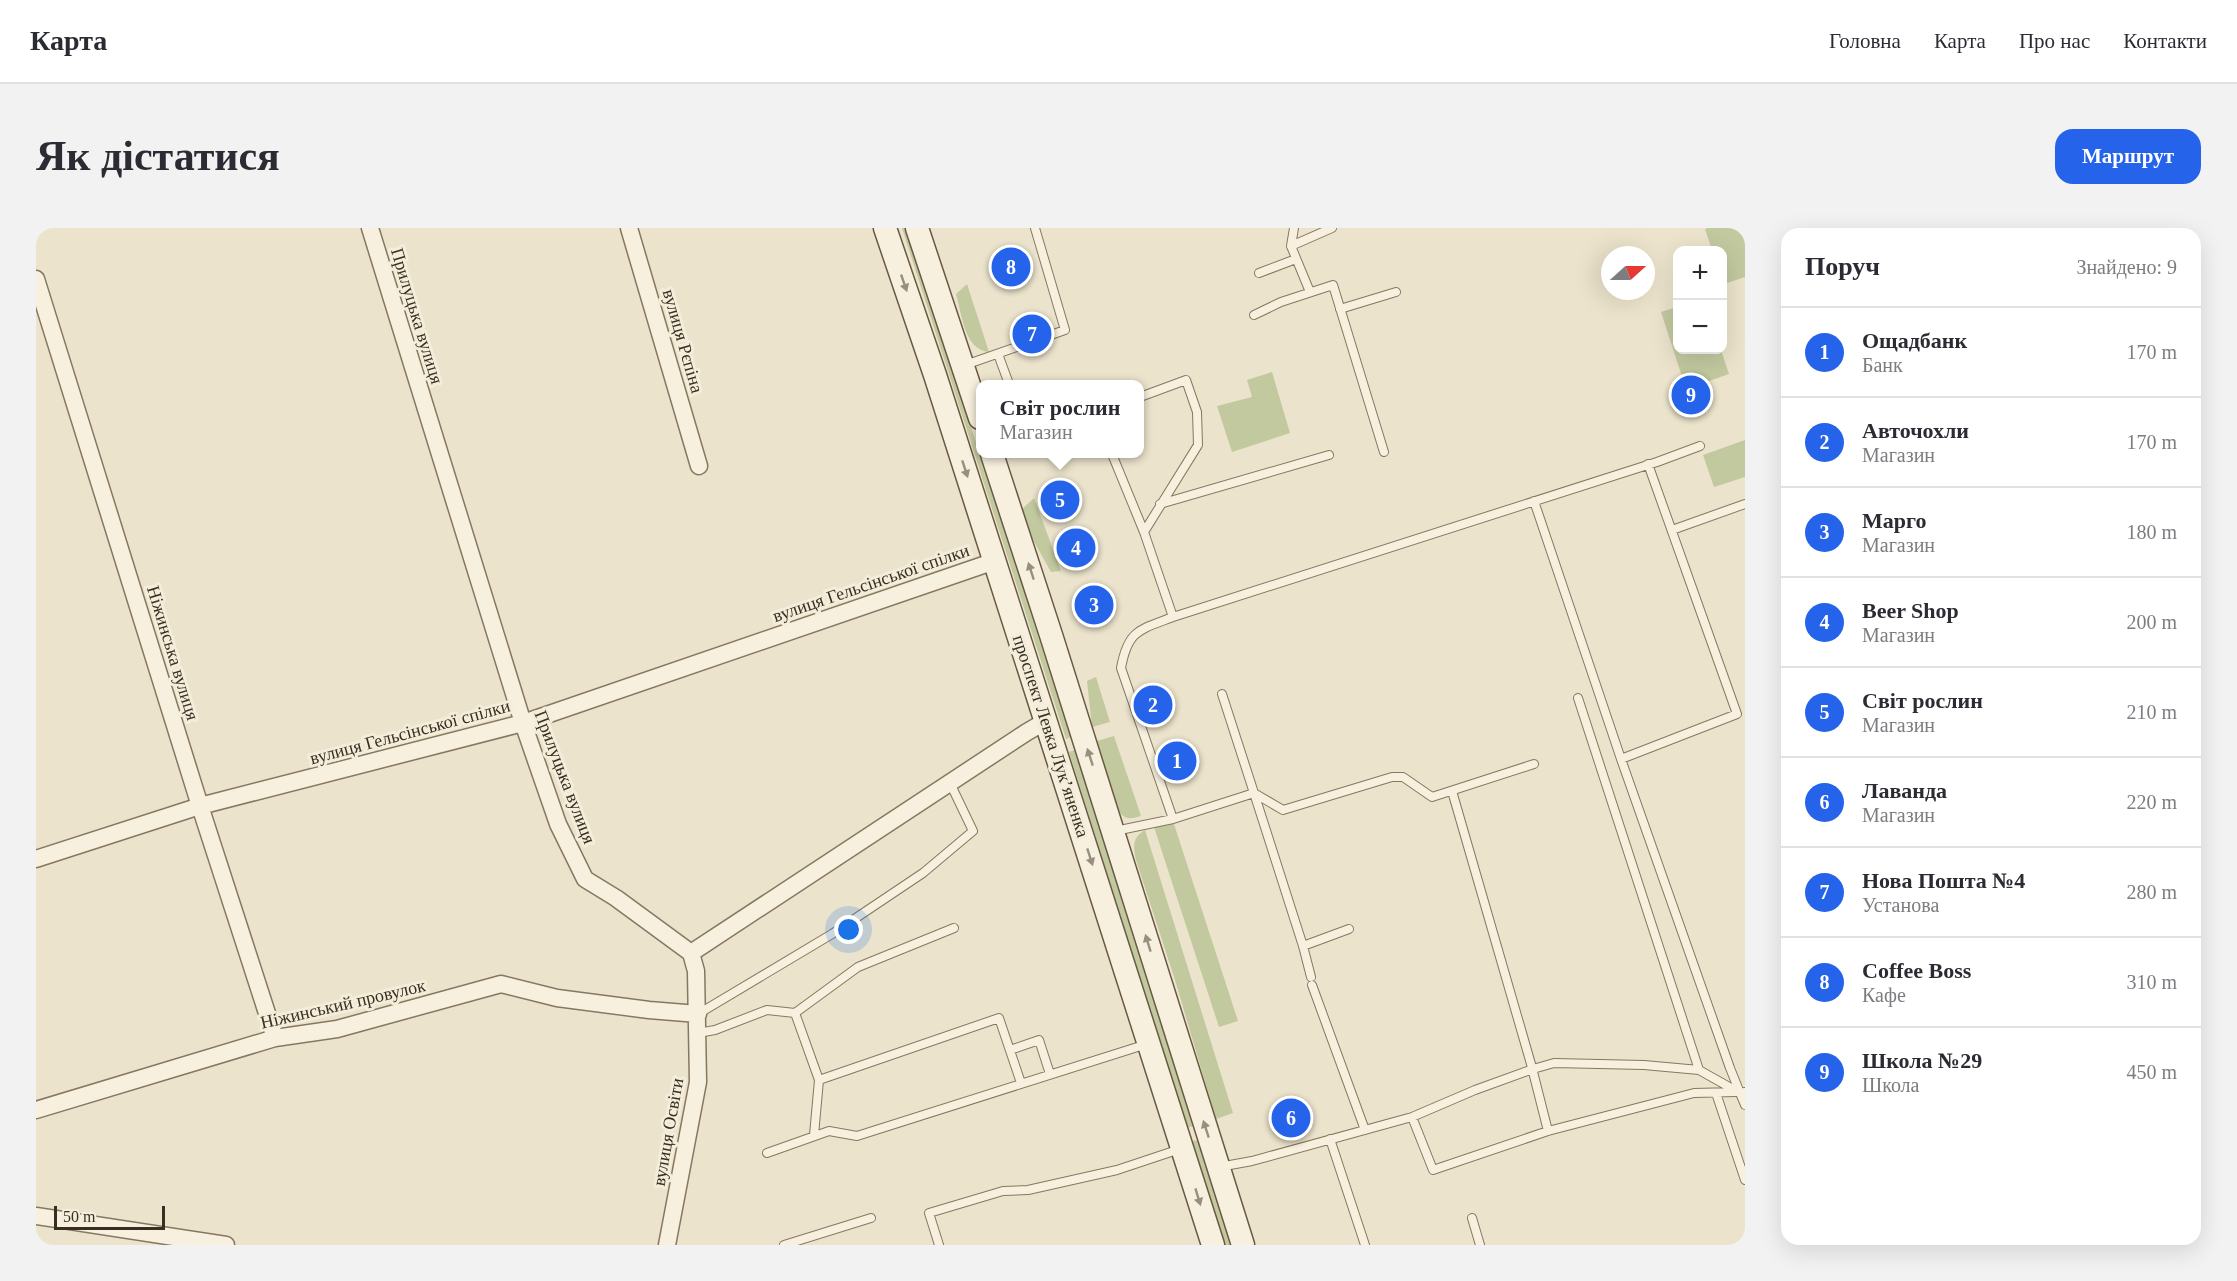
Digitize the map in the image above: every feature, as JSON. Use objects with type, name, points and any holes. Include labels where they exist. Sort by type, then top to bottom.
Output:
[{"type":"main road","name":"проспект Левка Лукʼяненка","points":[[885,228],[995,561],[1214,1245]]},
{"type":"main road","points":[[917,228],[976,403]]},
{"type":"main road","name":"проспект Левка Лукʼяненка","points":[[994,458],[1243,1245]]},
{"type":"street","name":"Прилуцька вулиця","points":[[370,228],[523,723],[558,824],[585,879],[691,953]]},
{"type":"street","name":"вулиця Рєпіна","points":[[630,228],[699,466]]},
{"type":"street","name":"Ніжинська вулиця","points":[[36,279],[200,806],[275,1038]]},
{"type":"street","name":"вулиця Гельсінської спілки","points":[[36,859],[200,806],[523,723],[995,561]]},
{"type":"street","points":[[691,953],[1046,721]]},
{"type":"street","name":"вулиця Освіти","points":[[667,1245],[698,1082],[696,972],[691,953]]},
{"type":"street","name":"Ніжинський провулок","points":[[36,1110],[275,1038],[337,1029],[501,984],[557,998],[698,1014]]},
{"type":"street","points":[[36,1216],[225,1245]]},
{"type":"lane","points":[[963,365],[1065,330],[1035,228]]},
{"type":"lane","points":[[1294,228],[1291,246],[1310,292]]},
{"type":"lane","points":[[1291,246],[1332,228]]},
{"type":"lane","points":[[1259,273],[1296,259]]},
{"type":"lane","points":[[1254,315],[1281,302],[1333,285],[1384,452]]},
{"type":"lane","points":[[1340,309],[1396,292]]},
{"type":"lane","points":[[998,354],[1008,380]]},
{"type":"lane","points":[[1144,396],[1186,380],[1197,412],[1198,444],[1144,532]]},
{"type":"lane","points":[[1173,819],[1121,668],[1125,645],[1140,629],[1700,446]]},
{"type":"lane","points":[[1160,504],[1329,455]]},
{"type":"lane","points":[[1114,458],[1144,532],[1173,617]]},
{"type":"lane","points":[[1621,759],[1741,713],[1648,464]]},
{"type":"lane","points":[[1534,501],[1621,759],[1745,1105]]},
{"type":"lane","points":[[1672,530],[1745,504]]},
{"type":"lane","points":[[1222,694],[1303,946],[1311,981],[1365,1130]]},
{"type":"lane","points":[[1578,698],[1699,1070]]},
{"type":"lane","points":[[1113,831],[1173,819],[1254,793],[1283,810],[1392,777],[1403,777],[1432,797],[1534,764]]},
{"type":"lane","points":[[698,1014],[832,934],[923,873],[973,831],[950,783]]},
{"type":"lane","points":[[1452,791],[1533,1069],[1548,1131]]},
{"type":"lane","points":[[698,1033],[715,1030],[768,1010],[795,1013],[858,967],[954,928]]},
{"type":"lane","points":[[1303,946],[1349,928]]},
{"type":"lane","points":[[795,1013],[819,1080],[814,1134]]},
{"type":"lane","points":[[819,1080],[999,1018],[1021,1083]]},
{"type":"lane","points":[[1010,1050],[1039,1040],[1050,1074]]},
{"type":"lane","points":[[767,1153],[814,1134],[829,1131],[857,1136],[1149,1044]]},
{"type":"lane","points":[[1219,1167],[1252,1161],[1412,1117],[1533,1069],[1554,1063],[1644,1065],[1699,1070],[1741,1092]]},
{"type":"lane","points":[[1412,1117],[1433,1170],[1548,1131],[1694,1093],[1741,1092]]},
{"type":"lane","points":[[1716,1093],[1745,1180]]},
{"type":"lane","points":[[1330,1139],[1365,1245]]},
{"type":"lane","points":[[939,1245],[929,1213],[1004,1191],[1028,1190],[1117,1170],[1183,1148]]},
{"type":"lane","points":[[784,1245],[871,1218]]},
{"type":"lane","points":[[1473,1218],[1480,1245]]},
{"type":"green space","points":[[902,228],[907,228],[976,442],[976,458],[981,458],[1071,737],[1066,739]]},
{"type":"green space","points":[[1745,228],[1745,277],[1727,283],[1727,246],[1711,246],[1705,229]]},
{"type":"green space","points":[[967,284],[989,352],[974,345],[962,321],[956,294]]},
{"type":"green space","points":[[1673,308],[1673,349],[1661,312]]},
{"type":"green space","points":[[1675,354],[1722,354],[1729,374],[1686,389]]},
{"type":"green space","points":[[1272,372],[1290,433],[1232,452],[1217,406],[1252,397],[1247,380]]},
{"type":"green space","points":[[1745,440],[1745,477],[1714,487],[1703,455]]},
{"type":"green space","points":[[1034,498],[1061,571],[1051,572],[1031,536],[1022,509]]},
{"type":"green space","points":[[1096,677],[1110,722],[1092,727],[1087,681]]},
{"type":"green space","points":[[1114,736],[1141,816],[1124,817],[1112,792],[1097,741]]},
{"type":"green space","points":[[1075,750],[1193,1126],[1187,1128],[1069,752]]},
{"type":"green space","points":[[1173,821],[1238,1021],[1219,1027],[1154,827]]},
{"type":"green space","points":[[1145,830],[1233,1113],[1216,1119],[1175,980],[1136,860],[1134,843]]},
{"type":"green space","points":[[1198,1140],[1231,1245],[1224,1245],[1192,1141]]},
{"type":"place","name":"Coffee Boss","points":[[1011,267]]},
{"type":"place","name":"Нова Пошта №4","points":[[1032,334]]},
{"type":"place","name":"Школа №29","points":[[1691,395]]},
{"type":"place","name":"Світ рослин","points":[[1060,500]]},
{"type":"place","name":"Beer Shop","points":[[1076,548]]},
{"type":"place","name":"Марго","points":[[1094,605]]},
{"type":"place","name":"Авточохли","points":[[1153,705]]},
{"type":"place","name":"Ощадбанк","points":[[1177,761]]},
{"type":"place","name":"Лаванда","points":[[1291,1118]]}]
